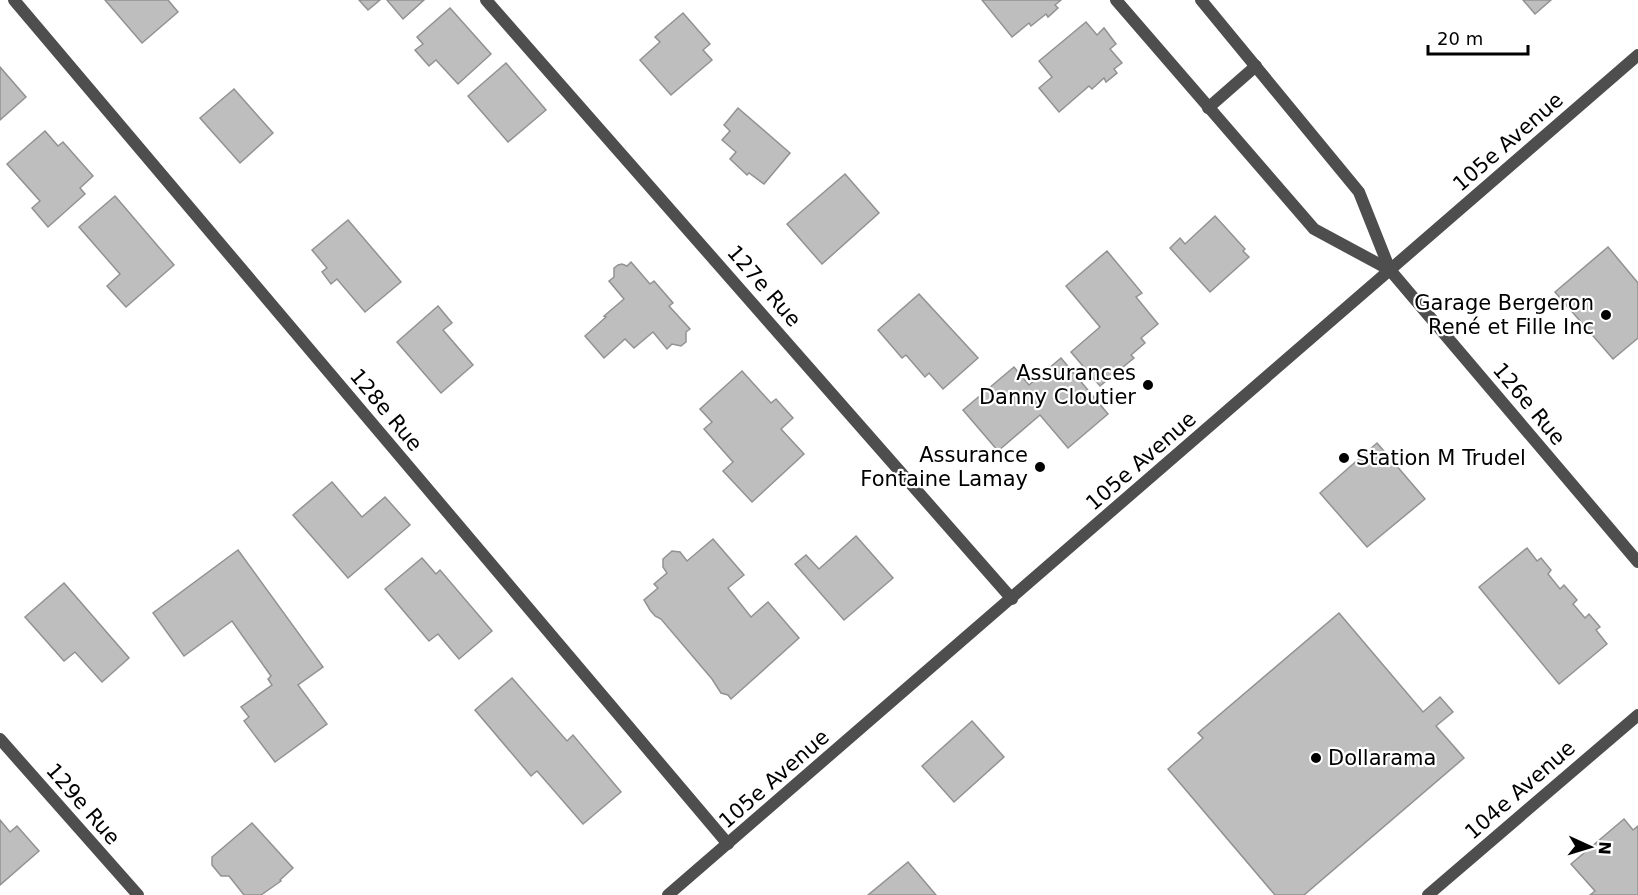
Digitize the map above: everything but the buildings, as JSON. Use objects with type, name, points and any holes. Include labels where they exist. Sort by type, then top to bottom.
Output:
[{"type":"street","name":"128e Rue","points":[[14,0],[728,844]]},
{"type":"street","name":"127e Rue","points":[[486,0],[1012,599]]},
{"type":"street","name":"126e Rue","points":[[1116,0],[1314,229],[1390,270]]},
{"type":"street","name":"126e Rue","points":[[1201,0],[1359,192],[1390,270],[1638,562]]},
{"type":"street","name":"105e Avenue","points":[[668,895],[1638,55]]},
{"type":"street","points":[[1208,108],[1256,66]]},
{"type":"street","name":"104e Avenue","points":[[1428,895],[1638,715]]},
{"type":"street","name":"129e Rue","points":[[0,739],[138,895]]},
{"type":"place","name":"Garage Bergeron René et Fille Inc","points":[[1606,315]]},
{"type":"place","name":"Assurances Danny Cloutier","points":[[1148,385]]},
{"type":"place","name":"Station M Trudel","points":[[1344,458]]},
{"type":"place","name":"Assurance Fontaine Lamay","points":[[1040,467]]},
{"type":"place","name":"Dollarama","points":[[1316,758]]}]
